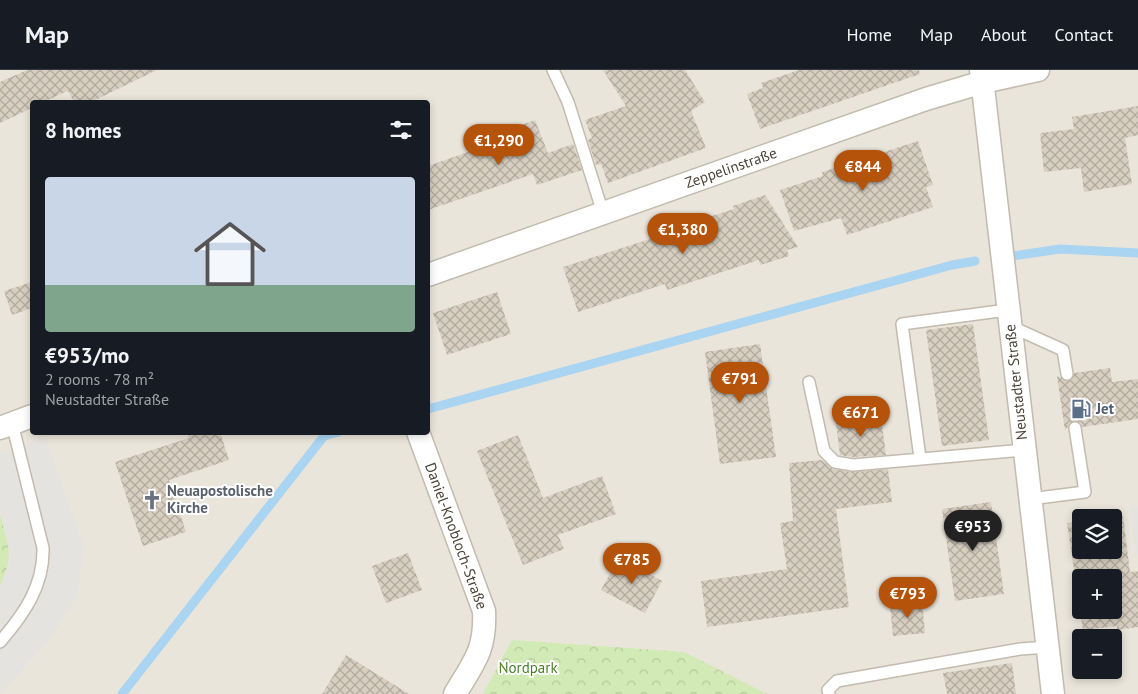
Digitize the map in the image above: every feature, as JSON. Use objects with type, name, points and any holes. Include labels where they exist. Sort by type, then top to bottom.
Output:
[{"type":"street","name":"Zeppelinstraße","points":[[430,274],[921,100],[982,76],[1038,70]]},
{"type":"street","name":"Neustadter Straße","points":[[982,76],[1008,318],[1053,694]]},
{"type":"street","name":"Daniel-Knobloch-Straße","points":[[420,437],[484,611],[485,634],[483,645],[456,694]]},
{"type":"lane","points":[[553,70],[568,102],[603,213]]},
{"type":"lane","points":[[920,458],[902,324],[1008,318],[1063,350],[1067,374]]},
{"type":"lane","points":[[809,382],[824,451],[835,462],[853,465],[1024,450]]},
{"type":"lane","points":[[0,642],[19,619],[36,592],[44,567],[43,548],[15,422]]},
{"type":"lane","points":[[1030,499],[1086,492],[1076,428]]},
{"type":"lane","points":[[829,694],[828,690],[837,681],[1020,649],[1048,648]]},
{"type":"shaded area","points":[[0,70],[1138,70],[1138,694],[0,694]]},
{"type":"shaded area","points":[[46,438],[84,548],[77,596],[48,642],[0,694],[0,585],[9,569],[10,552],[0,514],[0,454]]},
{"type":"shaded area","points":[[1138,506],[1138,555],[1136,555],[1130,507]]},
{"type":"green space","points":[[0,514],[9,550],[9,558],[5,575],[0,585]]},
{"type":"green space","name":"Nordpark","points":[[512,640],[684,652],[767,694],[483,694]]},
{"type":"building","points":[[27,70],[157,70],[95,100],[73,100],[68,91],[48,100],[30,100],[30,109],[0,123],[0,82]]},
{"type":"building","points":[[603,70],[685,70],[705,102],[691,111],[706,148],[608,183],[601,164],[596,165],[588,140],[592,138],[585,120],[626,106]]},
{"type":"building","points":[[799,70],[919,70],[920,74],[760,129],[747,94],[763,88],[761,83]]},
{"type":"building","points":[[1138,106],[1138,135],[1125,138],[1132,184],[1084,192],[1081,168],[1044,172],[1040,133],[1074,129],[1072,117]]},
{"type":"building","points":[[535,120],[548,153],[573,144],[582,170],[537,185],[533,174],[430,209],[430,165],[505,139],[502,132]]},
{"type":"building","points":[[918,141],[933,185],[926,187],[933,207],[847,235],[841,218],[794,231],[780,190],[823,176],[822,172]]},
{"type":"building","points":[[765,195],[798,247],[787,250],[789,256],[760,265],[759,260],[667,290],[665,284],[578,312],[563,267],[650,239],[649,236],[734,209],[733,206]]},
{"type":"building","points":[[30,283],[30,309],[12,315],[4,291]]},
{"type":"building","points":[[497,292],[511,334],[447,355],[433,313]]},
{"type":"building","points":[[973,324],[989,440],[942,446],[926,330]]},
{"type":"building","points":[[760,344],[776,457],[720,464],[705,352]]},
{"type":"building","points":[[1110,368],[1112,382],[1138,379],[1138,419],[1082,427],[1080,423],[1074,421],[1065,430],[1057,376],[1068,381],[1072,379],[1074,373]]},
{"type":"building","points":[[881,417],[886,455],[853,457],[840,455],[836,423]]},
{"type":"building","name":"Neuapostolische Kirche","points":[[188,435],[221,435],[229,460],[169,480],[186,532],[143,546],[115,462],[189,438]]},
{"type":"building","points":[[518,435],[543,498],[602,476],[616,514],[558,535],[564,549],[523,565],[477,451]]},
{"type":"building","points":[[822,460],[833,469],[852,472],[888,469],[892,502],[836,509],[849,607],[707,627],[701,581],[787,569],[780,523],[793,521],[789,463]]},
{"type":"building","points":[[991,502],[1004,594],[955,601],[942,509]]},
{"type":"building","points":[[1123,516],[1130,572],[1138,571],[1138,627],[1122,629],[1117,629],[1117,626],[1083,629],[1081,619],[1122,619],[1122,569],[1074,569],[1072,559],[1122,559]]},
{"type":"building","points":[[1072,522],[1072,556],[1067,523]]},
{"type":"building","points":[[408,553],[422,590],[386,603],[372,566]]},
{"type":"building","points":[[619,557],[662,581],[645,613],[601,590]]},
{"type":"building","points":[[922,601],[925,633],[893,636],[890,605]]},
{"type":"building","points":[[346,655],[409,694],[322,694]]},
{"type":"building","points":[[1012,663],[1016,694],[947,694],[943,673]]},
{"type":"waterway","points":[[1006,257],[1060,249],[1138,253]]},
{"type":"waterway","points":[[430,408],[952,265],[975,261]]},
{"type":"waterway","points":[[122,694],[324,436],[328,435]]},
{"type":"place","name":"Jet","points":[[1081,409]]},
{"type":"place","name":"Neuapostolische Kirche","points":[[152,500]]}]
